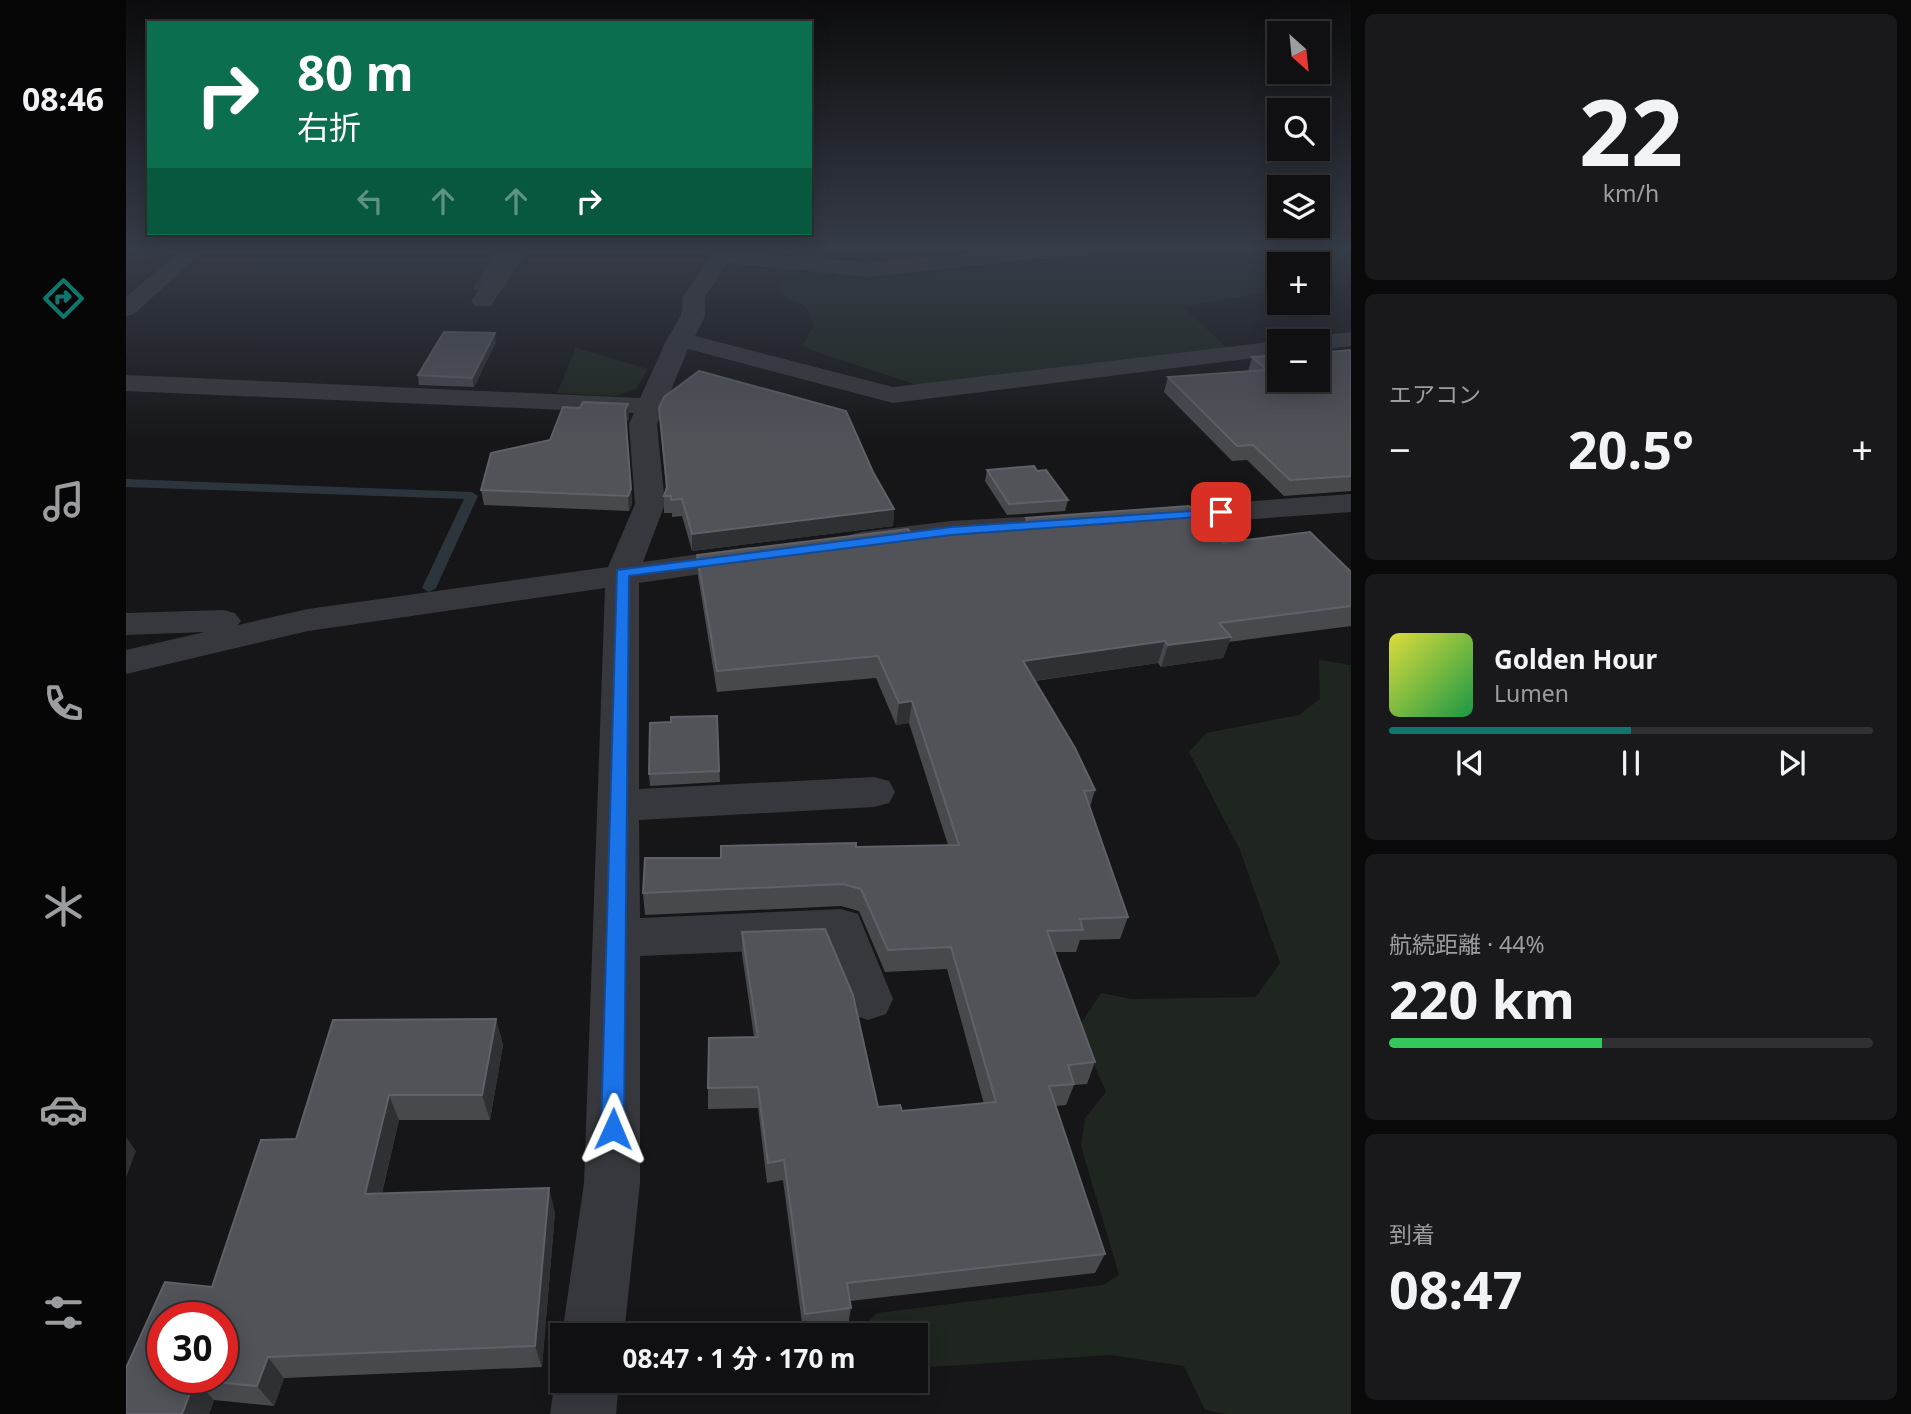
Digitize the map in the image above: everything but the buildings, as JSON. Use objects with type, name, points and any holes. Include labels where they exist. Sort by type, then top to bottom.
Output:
[{"type":"street","points":[[594,1323],[612,1183],[622,573],[650,504],[643,424],[679,339],[693,313]]},
{"type":"street","points":[[679,339],[893,395],[1267,349]]},
{"type":"street","points":[[126,383],[650,406]]},
{"type":"street","points":[[1113,520],[1351,503]]},
{"type":"street","points":[[827,547],[951,531],[1059,524]]},
{"type":"street","points":[[126,662],[308,620],[622,573],[773,554]]},
{"type":"street","points":[[126,624],[235,621],[258,630]]},
{"type":"street","points":[[618,806],[873,792]]},
{"type":"street","points":[[616,938],[841,929],[868,999]]},
{"type":"street","points":[[583,1414],[586,1393]]},
{"type":"shaded area","points":[[809,313],[1189,313],[1228,349],[923,387],[811,350],[803,345],[814,325]]},
{"type":"shaded area","points":[[576,348],[648,369],[636,389],[616,396],[557,393]]},
{"type":"shaded area","points":[[1319,660],[1351,665],[1351,1414],[1226,1414],[1205,1410],[1184,1366],[1110,1355],[928,1367],[928,1323],[867,1323],[877,1313],[1103,1285],[1119,1275],[1081,1146],[1085,1118],[1106,1092],[1078,1028],[1101,993],[1132,999],[1256,997],[1280,963],[1240,850],[1189,752],[1206,733],[1299,715],[1320,699]]},
{"type":"waterway","points":[[126,483],[472,496],[429,588]]},
{"type":"route","points":[[613,1129],[622,573],[951,531],[1221,512]]}]
